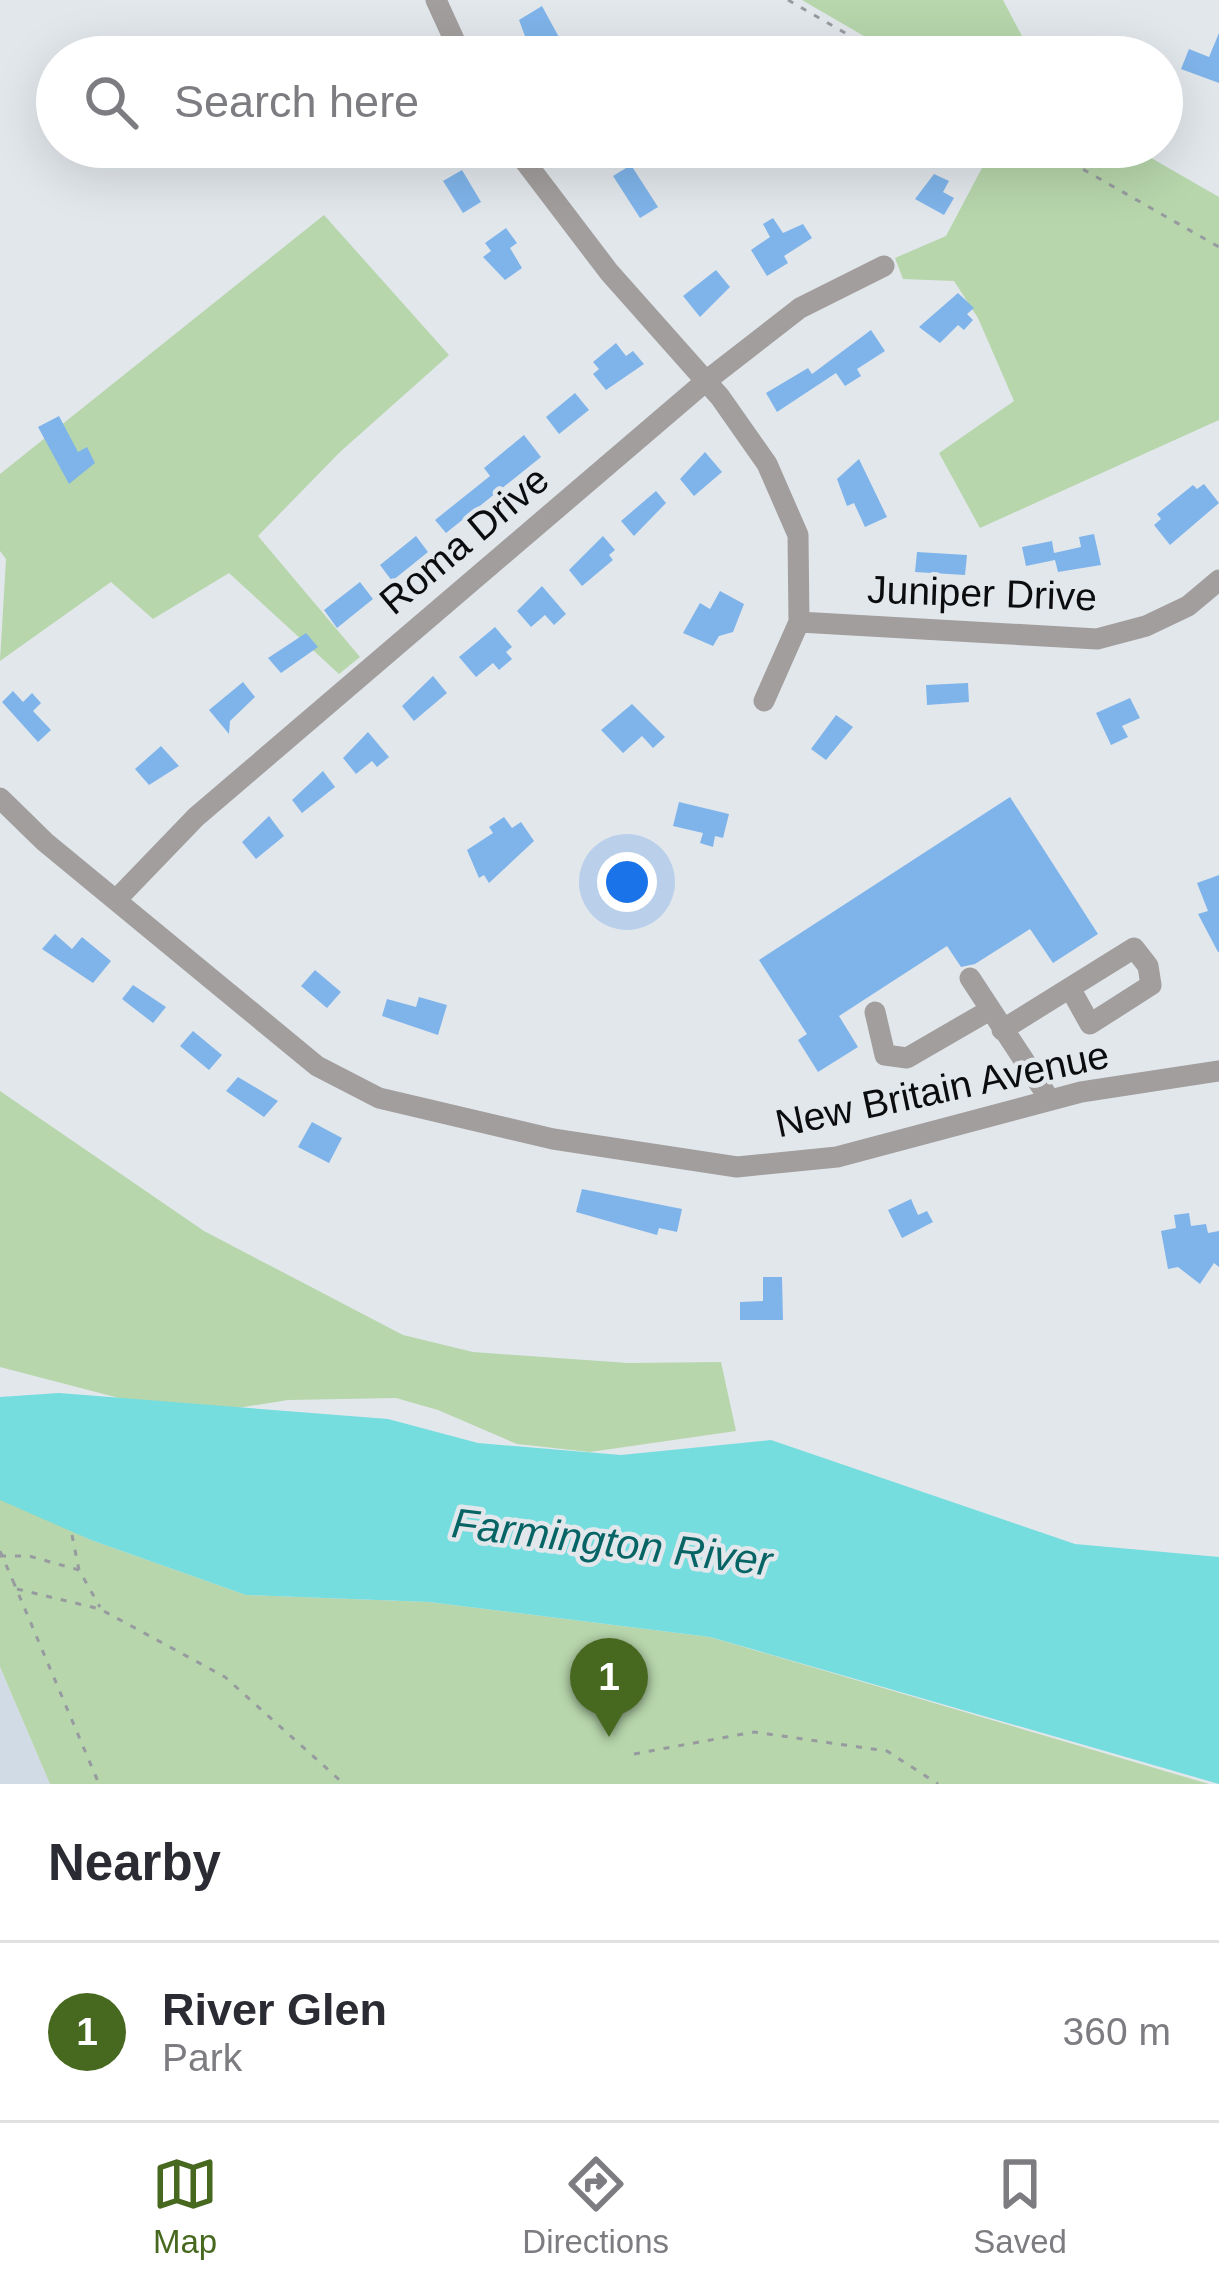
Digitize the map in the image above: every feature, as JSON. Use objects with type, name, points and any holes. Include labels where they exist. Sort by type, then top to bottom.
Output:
[{"type":"street","points":[[436,0],[452,36]]},
{"type":"street","points":[[530,168],[608,272],[706,381],[767,464],[798,535],[799,622],[764,701]]},
{"type":"street","name":"Roma Drive","points":[[116,900],[196,817],[706,381],[800,308],[884,266]]},
{"type":"street","name":"Juniper Drive","points":[[799,622],[1097,639],[1146,626],[1188,606],[1219,580]]},
{"type":"street","name":"New Britain Avenue","points":[[0,798],[317,1066],[379,1098],[553,1139],[737,1167],[837,1157],[1050,1100],[1219,1071]]},
{"type":"street","points":[[970,978],[1050,1100]]},
{"type":"street","points":[[1002,1030],[1070,988]]},
{"type":"street","points":[[875,1012],[885,1055],[907,1058],[990,1010]]},
{"type":"path","points":[[788,0],[851,36]]},
{"type":"path","points":[[1080,168],[1219,248]]},
{"type":"path","points":[[72,1535],[79,1570],[100,1609]]},
{"type":"path","points":[[0,1553],[79,1570]]},
{"type":"path","points":[[0,1553],[99,1784]]},
{"type":"path","points":[[17,1589],[100,1609],[225,1678],[344,1784]]},
{"type":"path","points":[[634,1754],[754,1732],[887,1750],[938,1784]]},
{"type":"shaded area","points":[[0,1668],[50,1784],[0,1784]]},
{"type":"green space","points":[[802,0],[1003,0],[1022,36],[864,36]]},
{"type":"green space","points":[[982,168],[1169,168],[1219,197],[1219,420],[980,528],[939,453],[1014,401],[978,318],[954,281],[903,279],[895,258],[946,236]]},
{"type":"green space","points":[[324,215],[449,355],[340,452],[258,536],[360,657],[339,674],[229,573],[153,619],[111,582],[0,661],[6,559],[0,551],[0,474]]},
{"type":"green space","points":[[0,1091],[204,1231],[403,1335],[473,1352],[628,1363],[721,1362],[736,1431],[590,1452],[517,1444],[438,1410],[396,1398],[288,1400],[188,1416],[0,1367]]},
{"type":"green space","points":[[0,1469],[17,1474],[34,1513],[91,1540],[246,1595],[429,1602],[710,1637],[1209,1784],[50,1784],[0,1667]]},
{"type":"water","name":"Farmington River","points":[[59,1393],[388,1419],[478,1443],[621,1455],[771,1440],[1075,1544],[1219,1557],[1219,1784],[710,1637],[429,1602],[246,1595],[91,1540],[0,1500],[0,1397]]},
{"type":"building","points":[[542,6],[558,36],[525,36],[519,20]]},
{"type":"building","points":[[1219,33],[1219,83],[1183,70],[1189,49],[1209,57]]},
{"type":"building","points":[[633,168],[658,207],[640,218],[613,176]]},
{"type":"building","points":[[462,170],[481,202],[463,213],[443,181]]},
{"type":"building","points":[[934,174],[949,181],[943,192],[954,198],[944,215],[915,199]]},
{"type":"building","points":[[773,218],[783,233],[803,224],[812,238],[784,256],[788,263],[767,276],[751,250],[770,237],[763,224]]},
{"type":"building","points":[[506,228],[517,243],[510,248],[522,268],[505,280],[483,257],[491,251],[485,243]]},
{"type":"building","points":[[716,270],[730,287],[700,317],[683,296]]},
{"type":"building","points":[[958,293],[974,308],[967,314],[973,320],[964,330],[958,325],[940,343],[919,327]]},
{"type":"building","points":[[871,330],[885,351],[857,369],[861,376],[845,386],[836,373],[777,412],[766,393],[808,368],[812,374]]},
{"type":"building","points":[[616,343],[626,356],[633,351],[644,364],[606,390],[593,374],[599,369],[593,362]]},
{"type":"building","points":[[575,393],[589,410],[559,434],[546,417]]},
{"type":"building","points":[[59,416],[78,452],[87,447],[95,463],[69,484],[38,427]]},
{"type":"building","points":[[524,435],[541,457],[446,533],[435,520],[490,476],[484,468]]},
{"type":"building","points":[[705,452],[722,472],[694,496],[680,479]]},
{"type":"building","points":[[859,459],[887,517],[865,527],[854,503],[847,506],[837,479]]},
{"type":"building","points":[[1204,484],[1219,503],[1170,545],[1154,525],[1161,519],[1157,514],[1193,485],[1197,489]]},
{"type":"building","points":[[656,491],[666,503],[634,536],[621,521]]},
{"type":"building","points":[[1094,534],[1101,565],[1058,572],[1055,560],[1026,566],[1022,547],[1052,541],[1054,553],[1081,547],[1079,537]]},
{"type":"building","points":[[416,536],[428,552],[392,581],[380,565]]},
{"type":"building","points":[[603,536],[615,550],[609,555],[613,560],[582,586],[569,570]]},
{"type":"building","points":[[917,552],[967,555],[965,575],[915,572]]},
{"type":"building","points":[[360,582],[373,599],[337,628],[324,610]]},
{"type":"building","points":[[542,586],[566,614],[554,625],[545,615],[531,627],[517,611]]},
{"type":"building","points":[[720,591],[744,604],[733,632],[719,636],[713,646],[683,633],[700,603],[710,609]]},
{"type":"building","points":[[495,627],[512,647],[506,652],[512,659],[499,670],[493,663],[476,677],[459,657]]},
{"type":"building","points":[[306,633],[318,647],[281,673],[268,658]]},
{"type":"building","points":[[433,676],[447,693],[414,721],[402,706]]},
{"type":"building","points":[[243,682],[255,697],[230,721],[229,734],[209,710]]},
{"type":"building","points":[[968,683],[969,702],[927,705],[926,685]]},
{"type":"building","points":[[13,691],[23,702],[32,693],[41,703],[33,711],[51,730],[38,742],[2,702]]},
{"type":"building","points":[[1130,698],[1140,718],[1122,726],[1128,737],[1111,745],[1096,713]]},
{"type":"building","points":[[632,704],[665,737],[653,748],[642,736],[623,753],[601,730]]},
{"type":"building","points":[[836,715],[853,727],[826,760],[811,749]]},
{"type":"building","points":[[368,732],[389,757],[377,767],[372,761],[356,774],[343,758]]},
{"type":"building","points":[[161,746],[179,766],[149,785],[135,769]]},
{"type":"building","points":[[323,771],[335,787],[302,813],[292,800]]},
{"type":"building","points":[[1010,797],[1098,934],[1053,963],[1030,929],[975,964],[961,967],[947,946],[839,1016],[858,1047],[818,1072],[798,1040],[807,1034],[759,960]]},
{"type":"building","points":[[679,802],[729,814],[723,838],[715,836],[713,847],[700,843],[703,833],[673,826]]},
{"type":"building","points":[[269,816],[284,836],[256,859],[242,842]]},
{"type":"building","points":[[504,817],[512,828],[521,822],[534,841],[489,883],[484,875],[479,878],[467,850],[493,833],[489,827]]},
{"type":"building","points":[[1219,875],[1218,952],[1198,914],[1208,911],[1197,883]]},
{"type":"building","points":[[55,934],[72,949],[82,937],[111,961],[93,983],[42,949]]},
{"type":"building","points":[[315,970],[341,992],[327,1008],[301,986]]},
{"type":"building","points":[[133,985],[166,1007],[153,1023],[122,999]]},
{"type":"building","points":[[419,997],[447,1005],[438,1035],[382,1016],[387,999],[416,1007]]},
{"type":"building","points":[[193,1031],[222,1055],[209,1070],[180,1046]]},
{"type":"building","points":[[238,1077],[278,1101],[264,1117],[226,1091]]},
{"type":"building","points":[[312,1122],[342,1138],[329,1163],[298,1147]]},
{"type":"building","points":[[582,1189],[682,1209],[677,1232],[659,1228],[657,1235],[576,1212]]},
{"type":"building","points":[[911,1199],[918,1215],[927,1211],[933,1222],[902,1238],[888,1210]]},
{"type":"building","points":[[1189,1213],[1191,1226],[1206,1224],[1208,1233],[1219,1231],[1219,1267],[1214,1263],[1200,1284],[1178,1267],[1168,1269],[1161,1231],[1176,1228],[1174,1215]]},
{"type":"building","points":[[763,1277],[782,1277],[783,1320],[740,1320],[740,1302],[763,1301]]},
{"type":"place","name":"River Glen","points":[[609,1737]]}]
